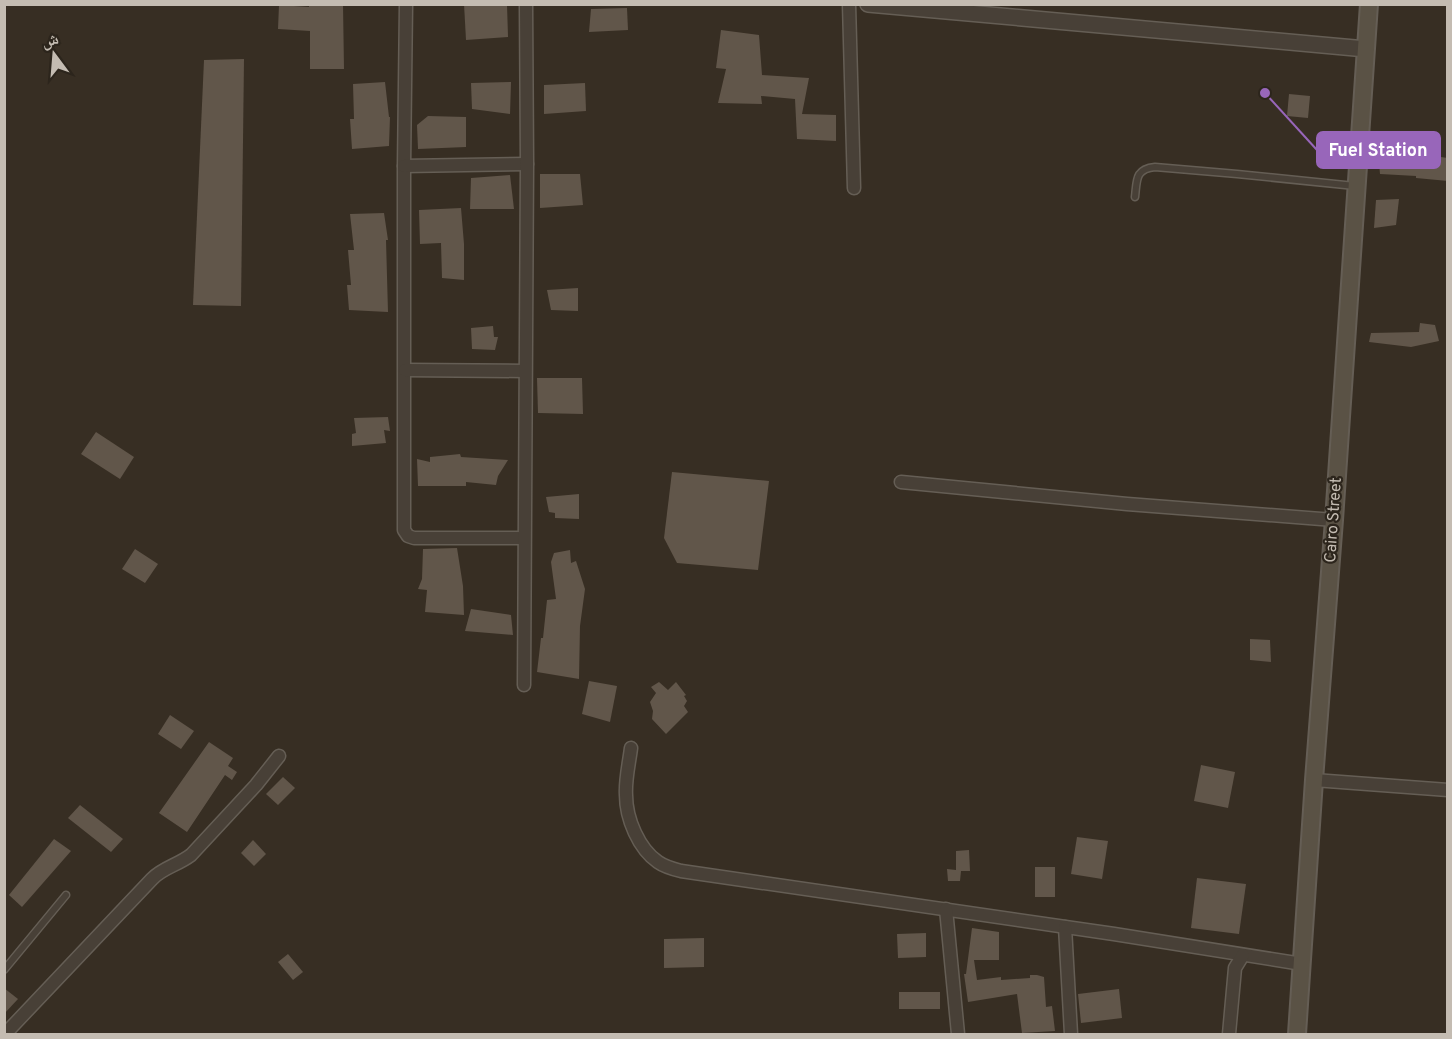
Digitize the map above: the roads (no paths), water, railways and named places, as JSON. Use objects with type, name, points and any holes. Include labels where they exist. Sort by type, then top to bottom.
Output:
[{"type":"main road","name":"Cairo Street","points":[[1297,1035],[1314,780],[1335,520],[1369,4]]},
{"type":"street","points":[[406,4],[405,534],[414,538],[524,538]]},
{"type":"street","points":[[524,685],[526,4]]},
{"type":"street","points":[[849,4],[854,188]]},
{"type":"street","points":[[868,4],[1366,49]]},
{"type":"street","points":[[404,166],[527,164]]},
{"type":"street","points":[[405,370],[525,371]]},
{"type":"street","points":[[901,482],[1126,504],[1335,520]]},
{"type":"street","points":[[631,748],[626,796],[629,816],[641,843],[649,854],[662,865],[681,871],[1302,964]]},
{"type":"street","points":[[5,1035],[152,879],[191,855],[256,785],[279,756]]},
{"type":"street","points":[[1314,780],[1448,790]]},
{"type":"street","points":[[946,909],[958,1035]]},
{"type":"street","points":[[1065,927],[1071,1035]]},
{"type":"street","points":[[1229,1035],[1233,975],[1237,962],[1243,955]]},
{"type":"lane","points":[[1135,197],[1139,173],[1155,167],[1358,186]]},
{"type":"lane","points":[[4,970],[66,895]]},
{"type":"place","name":"Fuel Station","points":[[1265,93]]}]
